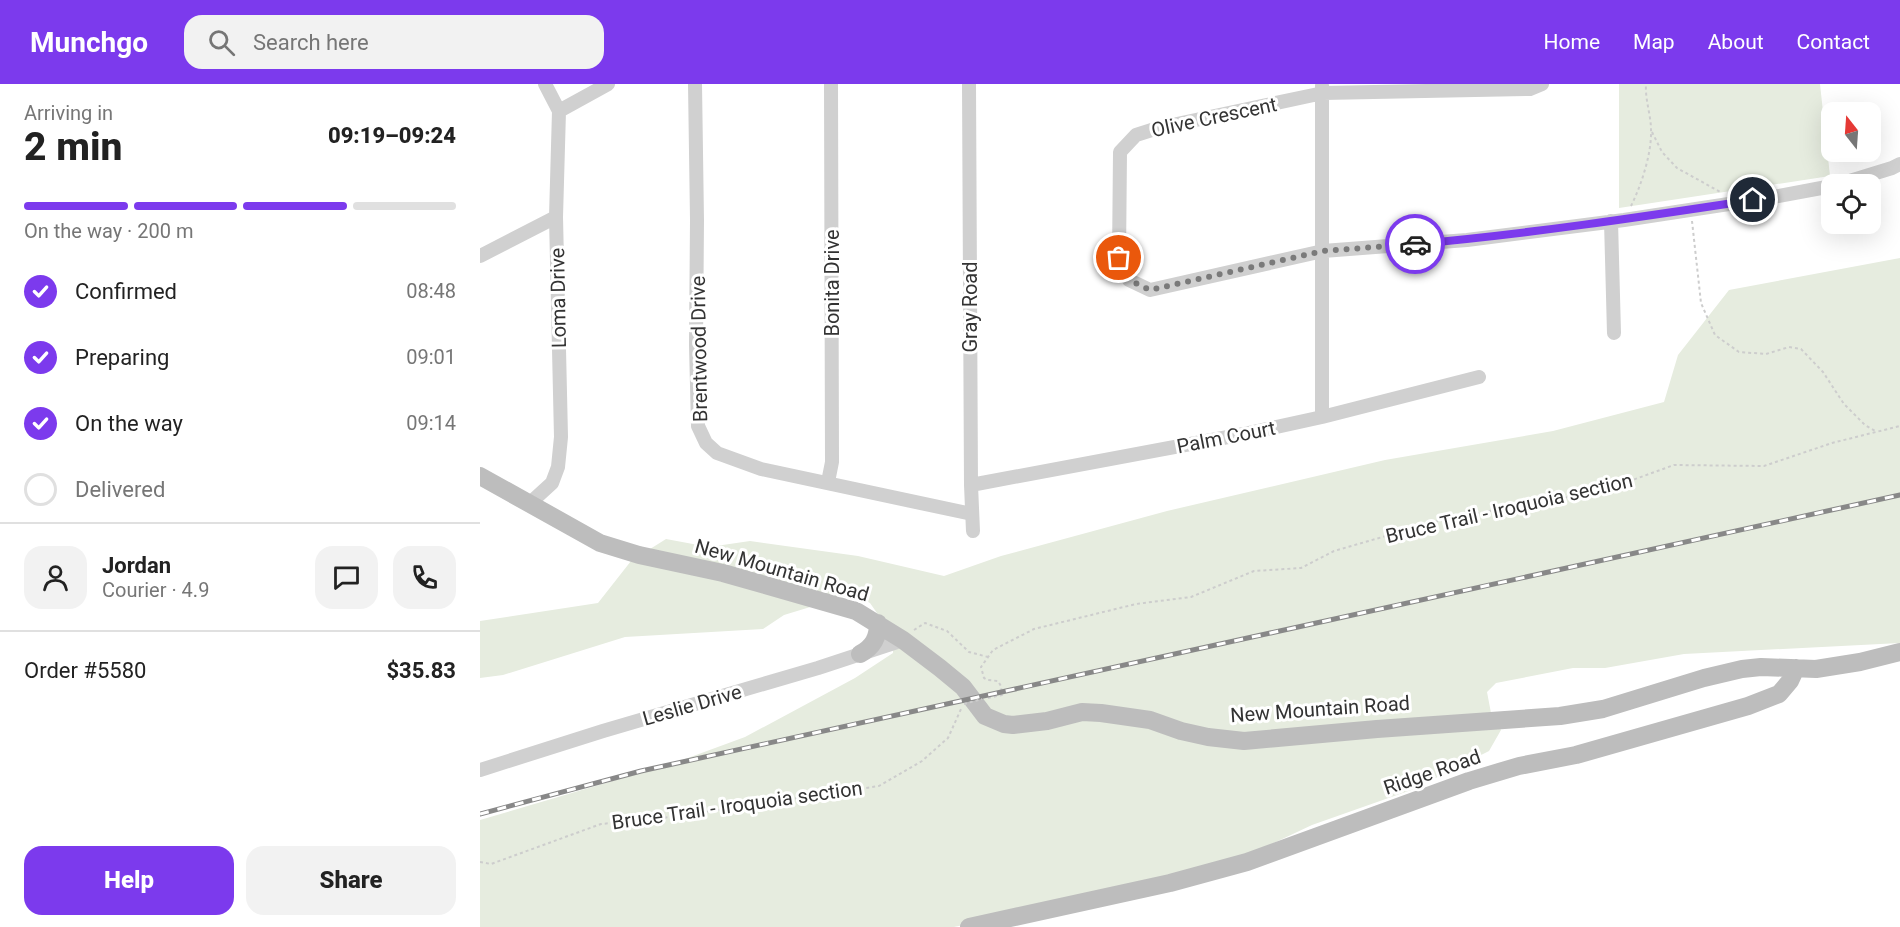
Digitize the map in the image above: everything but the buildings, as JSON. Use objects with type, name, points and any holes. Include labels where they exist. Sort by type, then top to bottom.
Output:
[{"type":"main road","name":"New Mountain Road","points":[[480,476],[600,543],[639,555],[723,573],[856,611],[902,639],[963,687],[985,716],[1004,724],[1022,725],[1083,712],[1101,712],[1150,720],[1181,731],[1208,737],[1244,741],[1560,716],[1603,709],[1704,678],[1742,669],[1796,668]]},
{"type":"main road","points":[[860,654],[875,641],[878,623]]},
{"type":"main road","points":[[1796,668],[1831,668],[1900,652]]},
{"type":"main road","points":[[1761,667],[1773,681],[1771,692],[1764,700]]},
{"type":"main road","name":"Ridge Road","points":[[971,927],[1170,884],[1236,865],[1468,781],[1519,766],[1576,755],[1773,698],[1782,691],[1796,668]]},
{"type":"street","points":[[544,84],[559,111],[608,84]]},
{"type":"street","name":"Brentwood Drive","points":[[695,84],[698,426],[706,443],[717,453],[761,469],[972,514]]},
{"type":"street","name":"Bonita Drive","points":[[828,482],[832,462],[831,84]]},
{"type":"street","name":"Gray Road","points":[[969,84],[971,485],[974,531]]},
{"type":"street","name":"Olive Crescent","points":[[1542,84],[1530,89],[1322,89],[1136,135],[1120,152],[1119,258],[1129,280],[1150,290],[1323,251],[1467,240],[1691,210],[1821,188]]},
{"type":"street","points":[[1322,89],[1322,417]]},
{"type":"street","name":"Loma Drive","points":[[529,504],[552,483],[558,467],[561,436],[556,217],[559,111]]},
{"type":"street","points":[[1872,174],[1900,164]]},
{"type":"street","points":[[480,256],[556,217]]},
{"type":"street","points":[[1614,333],[1618,220]]},
{"type":"street","name":"Palm Court","points":[[971,485],[1244,434],[1322,417],[1479,377]]},
{"type":"street","name":"Leslie Drive","points":[[480,770],[860,654],[902,639]]},
{"type":"path","points":[[1646,84],[1652,132],[1662,152],[1677,168],[1737,202]]},
{"type":"path","points":[[1618,220],[1644,175],[1652,132]]},
{"type":"path","points":[[1691,210],[1701,303],[1715,335],[1739,352],[1766,354],[1789,347],[1801,349],[1823,372],[1844,404],[1865,426],[1877,432]]},
{"type":"path","name":"Bruce Trail - Iroquoia section","points":[[480,862],[490,864],[601,824],[663,818],[879,786],[922,761],[948,738],[963,704],[1002,695],[998,681],[984,678],[981,667],[993,651],[1034,629],[1136,604],[1191,597],[1254,571],[1301,568],[1334,551],[1444,519],[1602,491],[1674,465],[1764,466],[1832,443],[1900,426]]},
{"type":"path","points":[[902,639],[925,622],[947,631],[969,652],[988,657]]},
{"type":"shaded area","points":[[1619,84],[1820,84],[1821,162],[1828,162],[1830,174],[1821,174],[1821,177],[1619,208]]},
{"type":"shaded area","points":[[1900,258],[1900,643],[1684,654],[1605,668],[1573,668],[1496,683],[1487,692],[1491,713],[1501,730],[1489,751],[1414,789],[1312,825],[1205,875],[954,927],[480,927],[480,820],[677,762],[745,737],[855,678],[893,653],[893,636],[870,603],[853,594],[784,615],[763,629],[625,637],[503,675],[480,678],[480,621],[598,603],[631,561],[666,539],[709,547],[750,541],[858,556],[944,576],[1001,556],[1167,511],[1385,460],[1553,431],[1664,402],[1678,355],[1729,290]]},
{"type":"railway","points":[[480,814],[641,771],[1900,495]]},
{"type":"way so far","points":[[1119,258],[1129,280],[1150,290],[1323,251],[1415,244]]},
{"type":"route","points":[[1415,244],[1467,240],[1624,220],[1753,200]]}]
